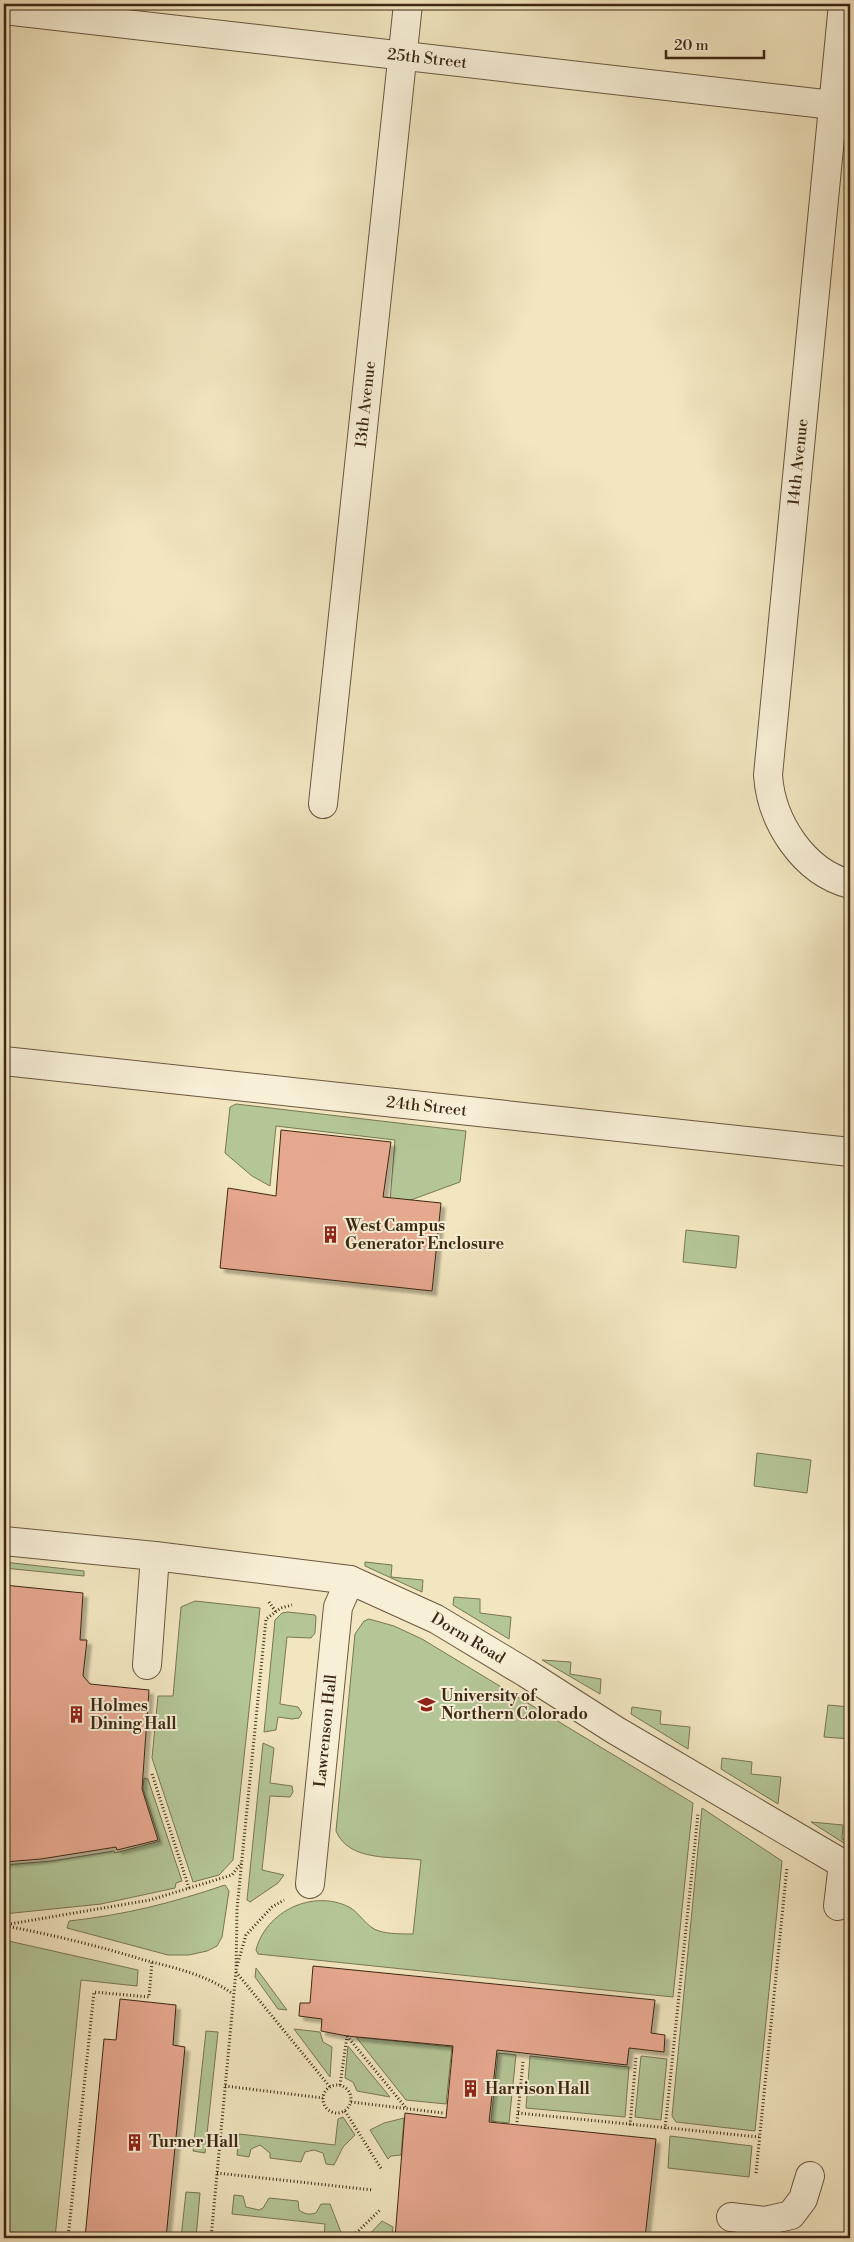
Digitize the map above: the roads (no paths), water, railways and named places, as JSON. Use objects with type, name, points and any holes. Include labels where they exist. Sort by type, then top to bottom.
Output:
[{"type":"street","name":"13th Avenue","points":[[323,804],[408,4]]},
{"type":"street","name":"14th Avenue","points":[[844,4],[842,106],[768,775],[769,794],[782,827],[792,843],[821,871],[850,884]]},
{"type":"street","name":"25th Street","points":[[4,10],[842,106]]},
{"type":"street","name":"24th Street","points":[[4,1061],[850,1152]]},
{"type":"street","name":"Dorm Road","points":[[4,1541],[155,1556],[350,1580],[436,1619],[526,1673],[615,1730],[843,1864],[838,1906]]},
{"type":"street","points":[[146,1665],[155,1556]]},
{"type":"street","name":"Lawrenson Hall","points":[[310,1884],[338,1607],[350,1580]]},
{"type":"street","points":[[731,2217],[765,2221],[791,2215],[804,2199],[810,2176]]},
{"type":"place","name":"West Campus Generator Enclosure","points":[[331,1235]]},
{"type":"place","name":"University of Northern Colorado","points":[[427,1705]]},
{"type":"place","name":"Holmes Dining Hall","points":[[76,1715]]},
{"type":"place","name":"Harrison Hall","points":[[471,2089]]},
{"type":"place","name":"Turner Hall","points":[[135,2142]]}]
